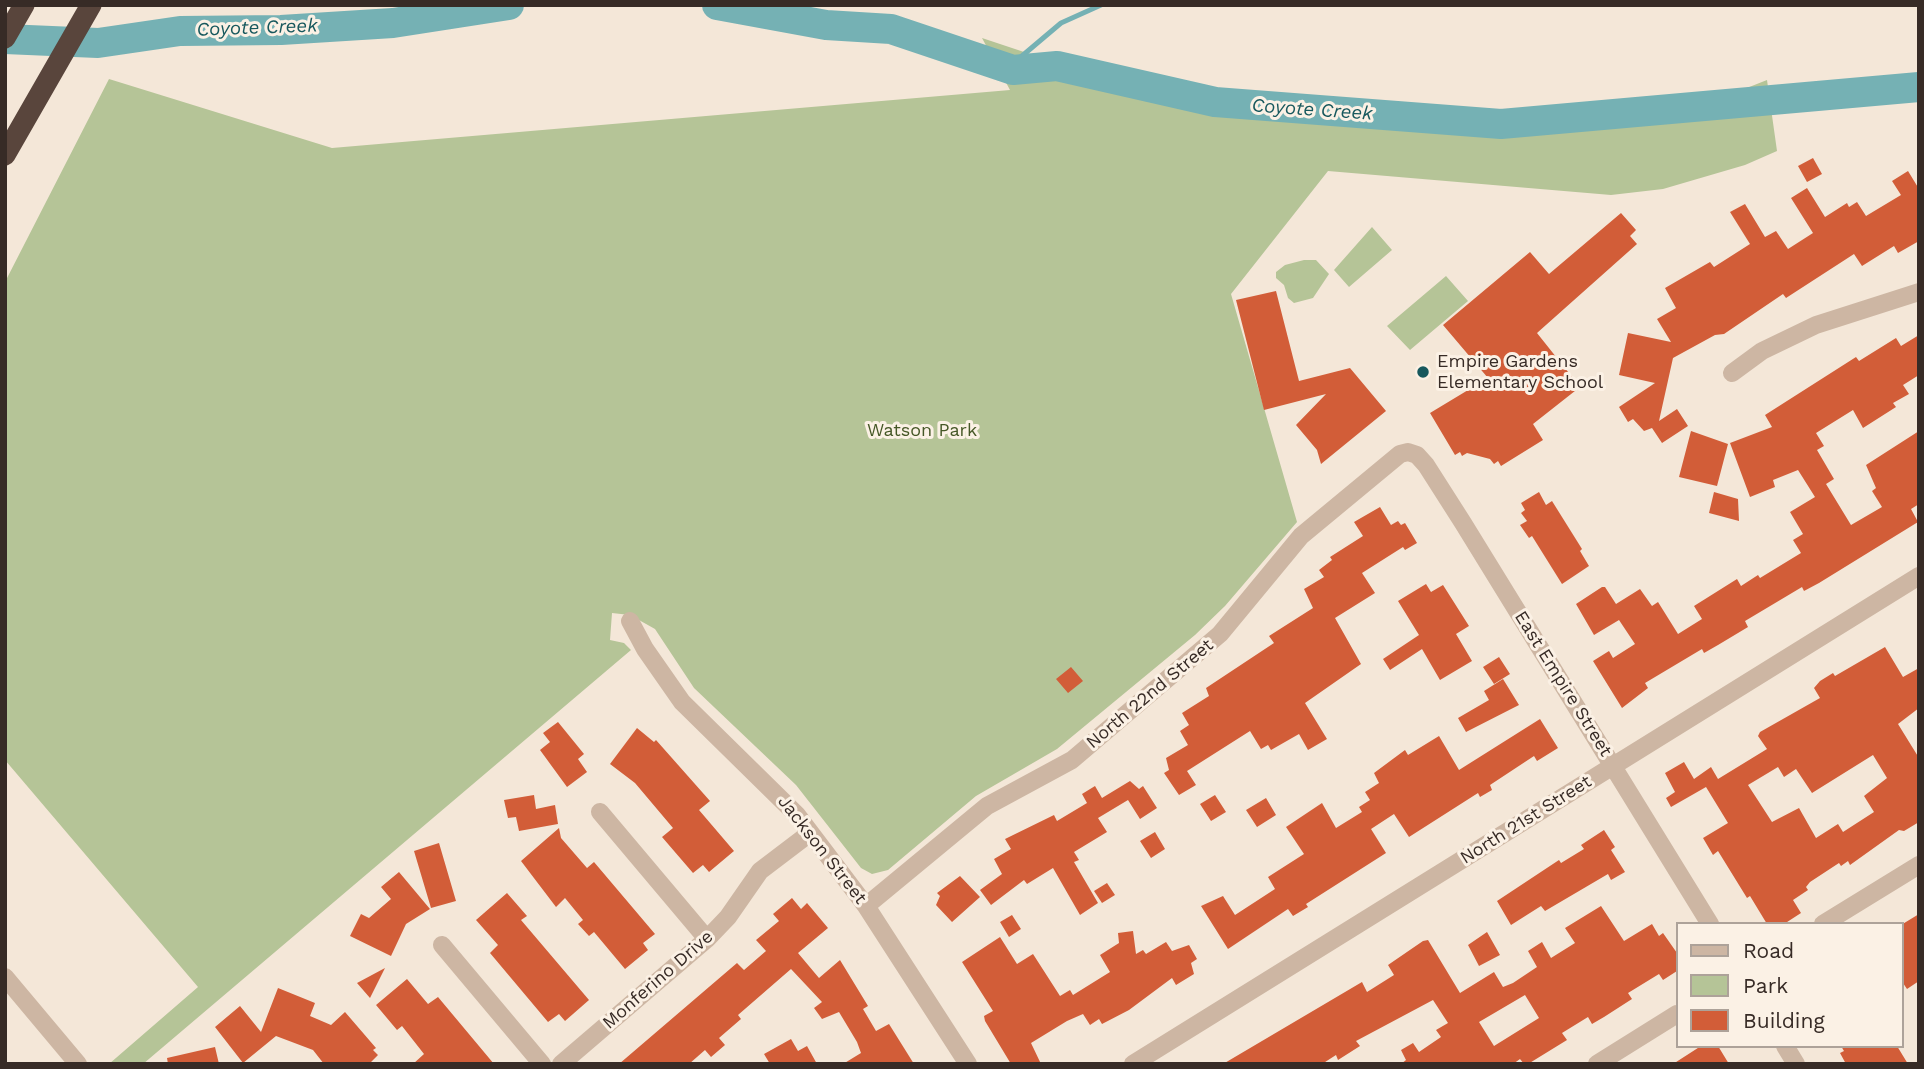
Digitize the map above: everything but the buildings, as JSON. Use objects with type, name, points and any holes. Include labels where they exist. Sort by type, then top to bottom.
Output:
[{"type":"highway","points":[[5,38],[24,5]]},
{"type":"highway","points":[[5,155],[91,5]]},
{"type":"street","points":[[1732,373],[1762,351],[1816,325],[1919,292]]},
{"type":"street","name":"East Empire Street","points":[[1408,452],[1417,455],[1433,477],[1709,922]]},
{"type":"street","name":"North 22nd Street","points":[[866,906],[987,806],[1072,760],[1220,634],[1301,536],[1400,454],[1408,452]]},
{"type":"street","name":"North 21st Street","points":[[1133,1064],[1919,576]]},
{"type":"street","name":"Jackson Street","points":[[630,621],[645,649],[682,702],[770,785],[866,906],[968,1064]]},
{"type":"street","points":[[600,812],[707,939]]},
{"type":"street","name":"Monferino Drive","points":[[561,1064],[707,939],[727,917],[760,871],[810,833]]},
{"type":"street","points":[[1826,922],[1919,865]]},
{"type":"street","points":[[442,946],[542,1064]]},
{"type":"street","points":[[5,977],[78,1064]]},
{"type":"street","points":[[1597,1064],[1675,1015]]},
{"type":"street","points":[[1786,1048],[1796,1064]]},
{"type":"green space","name":"Watson Park","points":[[982,38],[1066,66],[1290,106],[1563,117],[1696,108],[1767,80],[1777,151],[1745,165],[1663,189],[1611,195],[1328,171],[1231,294],[1297,522],[1225,606],[1195,635],[1057,749],[976,796],[888,870],[872,874],[861,868],[796,785],[694,688],[655,629],[630,615],[612,613],[610,640],[624,643],[631,650],[143,1064],[109,1064],[198,987],[5,760],[5,282],[109,79],[332,148],[1010,90]]},
{"type":"green space","points":[[1372,227],[1392,250],[1349,287],[1334,270]]},
{"type":"green space","points":[[1316,260],[1329,274],[1313,298],[1294,303],[1288,298],[1284,285],[1276,278],[1276,272],[1285,265]]},
{"type":"green space","points":[[1446,276],[1468,301],[1410,350],[1387,326]]},
{"type":"waterway","name":"Coyote Creek","points":[[5,39],[98,43],[180,31],[281,30],[393,23],[509,5]]},
{"type":"waterway","name":"Coyote Creek","points":[[717,5],[826,25],[891,29],[1013,70],[1057,66],[1215,102],[1501,124],[1919,87]]},
{"type":"waterway","points":[[1013,70],[1016,61],[1061,23],[1101,5]]},
{"type":"place","name":"Empire Gardens Elementary School","points":[[1423,372]]}]
